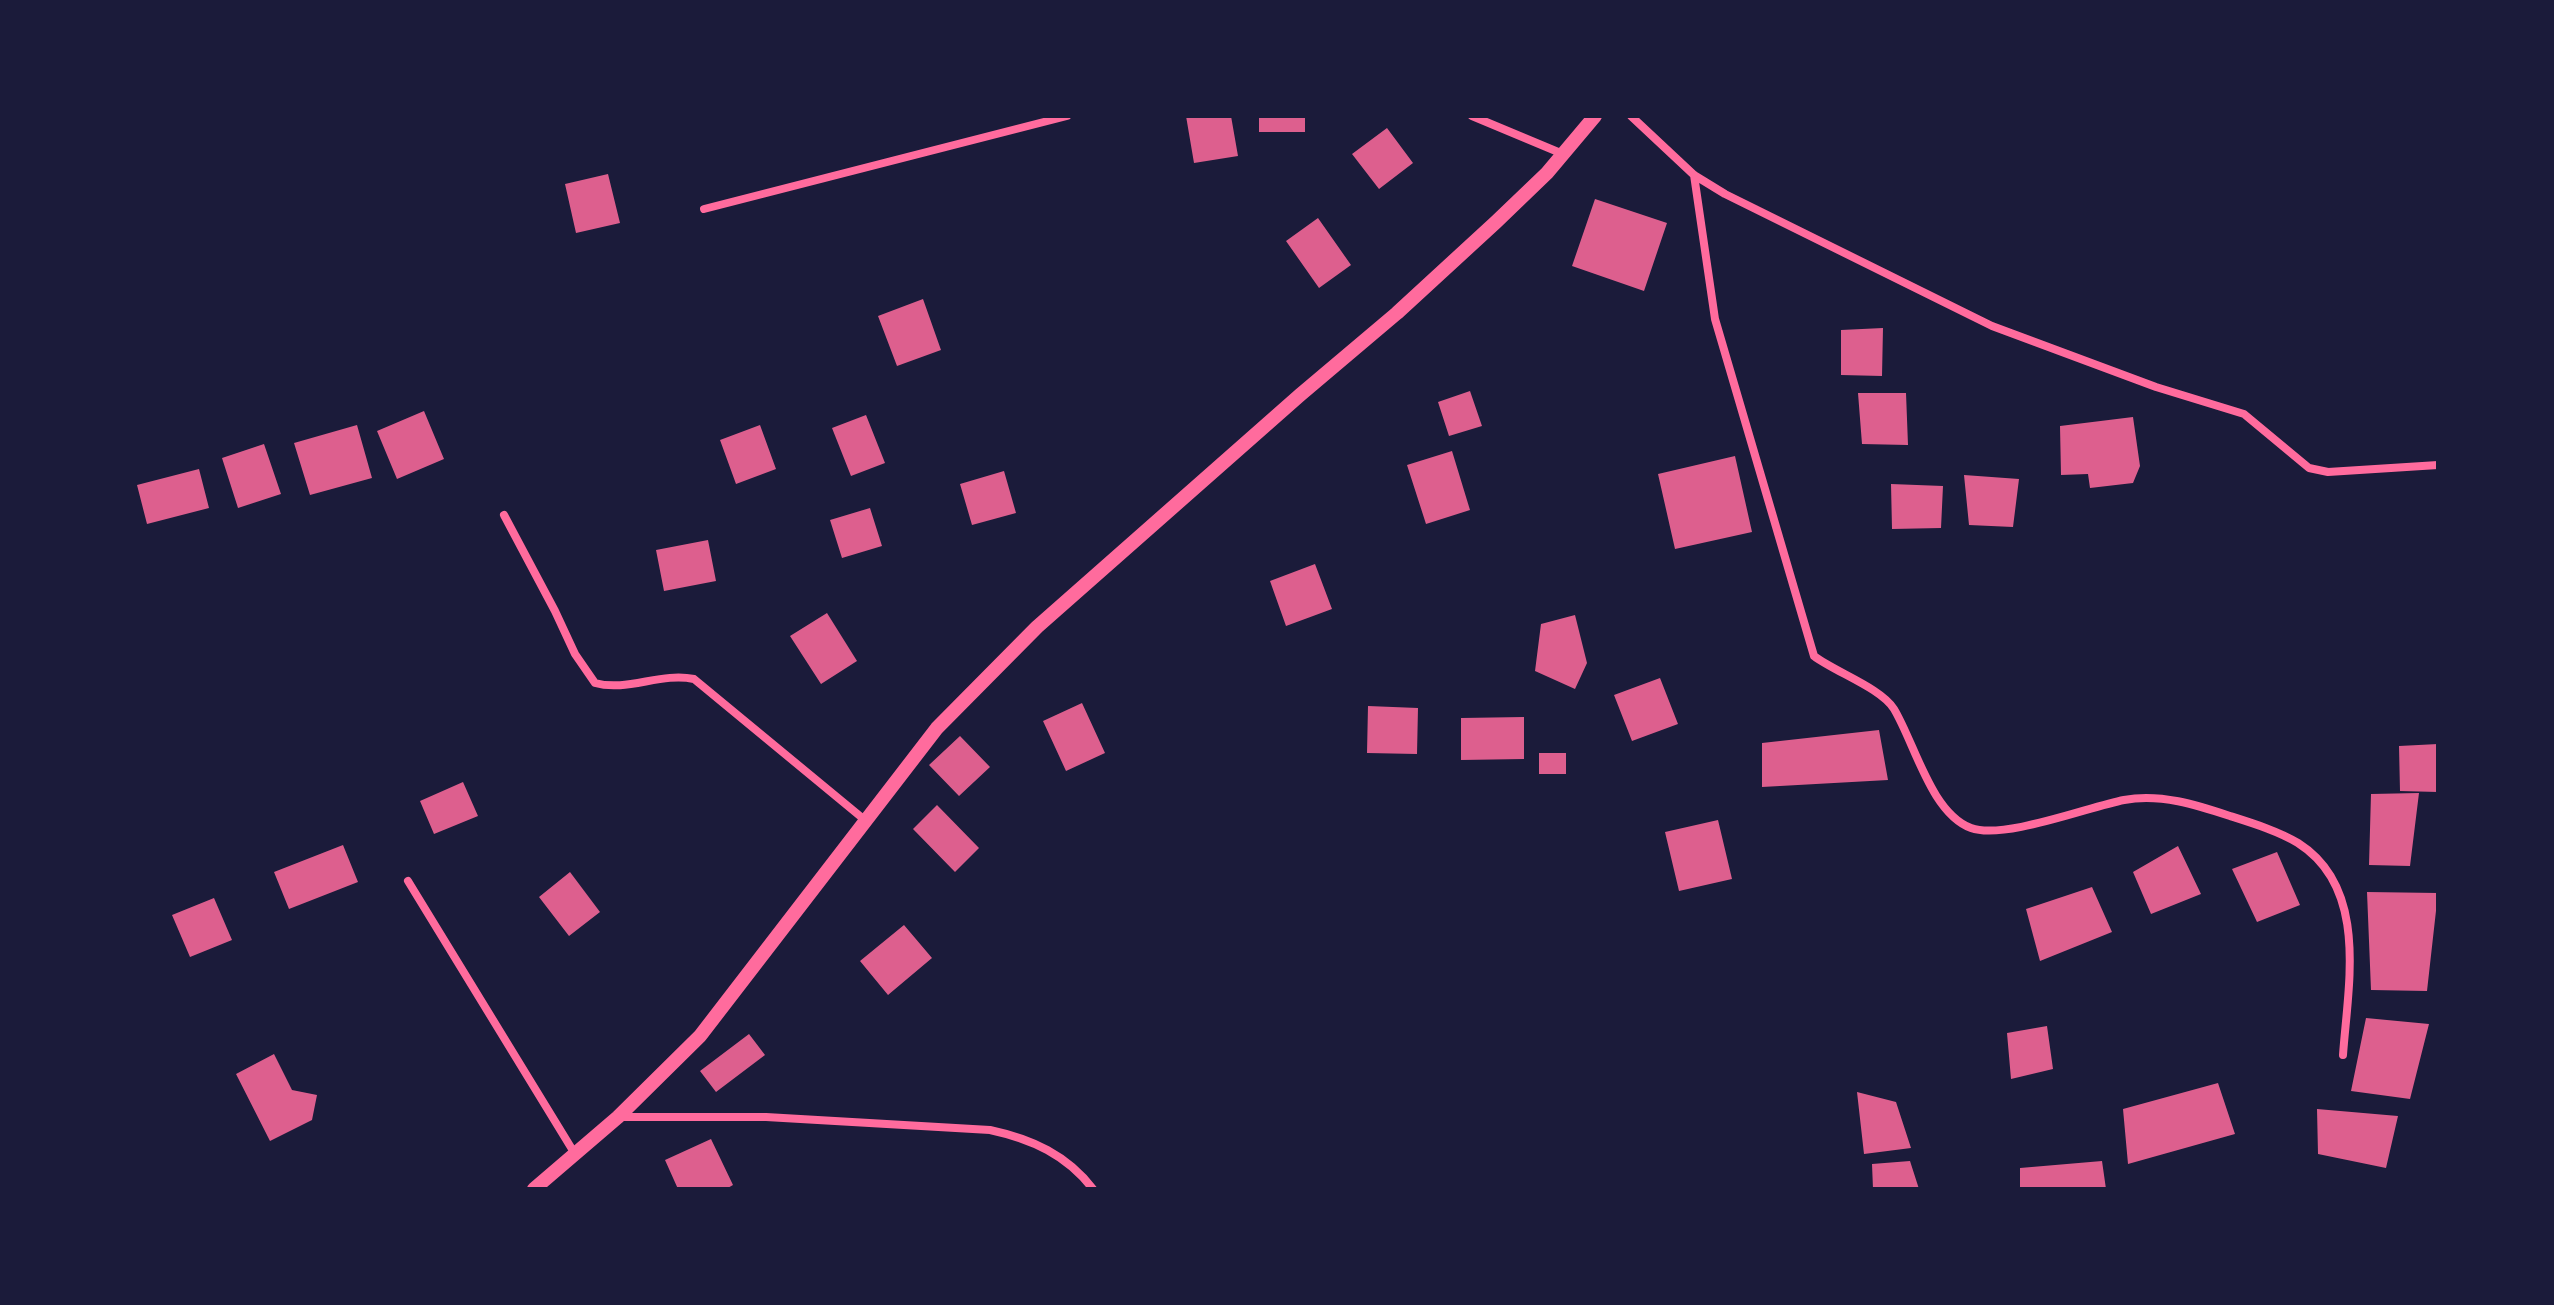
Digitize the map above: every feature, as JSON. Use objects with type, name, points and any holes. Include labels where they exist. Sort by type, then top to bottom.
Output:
[{"type":"street","points":[[704,209],[1067,116]]},
{"type":"street","points":[[1472,116],[1563,154]]},
{"type":"street","points":[[534,1189],[618,1117],[700,1036],[937,728],[1037,627],[1397,313],[1496,222],[1563,154],[1595,116]]},
{"type":"street","points":[[1631,116],[1694,175],[1725,194],[1992,326],[2156,387],[2244,414],[2309,468],[2328,472],[2438,465]]},
{"type":"street","points":[[1694,175],[1715,319],[1814,656],[1892,705],[1920,765],[1950,817],[1973,829],[2004,829],[2149,797],[2188,803],[2248,822],[2300,844],[2329,873],[2342,899],[2351,937],[2343,1055]]},
{"type":"street","points":[[504,515],[575,654],[595,683],[608,687],[680,676],[694,679],[866,821]]},
{"type":"street","points":[[408,881],[575,1154]]},
{"type":"street","points":[[618,1117],[766,1117],[990,1130],[1021,1138],[1058,1155],[1079,1171],[1093,1189]]},
{"type":"building","points":[[1186,116],[1231,116],[1238,156],[1194,163]]},
{"type":"building","points":[[1259,116],[1305,116],[1305,132],[1259,132]]},
{"type":"building","points":[[1387,128],[1413,163],[1379,189],[1352,154]]},
{"type":"building","points":[[608,174],[620,223],[576,233],[565,184]]},
{"type":"building","points":[[1595,199],[1667,223],[1644,291],[1572,266]]},
{"type":"building","points":[[1318,218],[1351,265],[1319,288],[1286,241]]},
{"type":"building","points":[[923,299],[941,350],[897,366],[878,316]]},
{"type":"building","points":[[1883,328],[1882,376],[1841,375],[1841,330]]},
{"type":"building","points":[[1470,391],[1482,426],[1449,436],[1438,402]]},
{"type":"building","points":[[1858,393],[1906,393],[1908,445],[1862,444]]},
{"type":"building","points":[[424,411],[444,459],[397,479],[377,431]]},
{"type":"building","points":[[866,415],[885,463],[851,476],[832,428]]},
{"type":"building","points":[[2133,417],[2140,466],[2133,483],[2090,488],[2088,474],[2061,475],[2060,426]]},
{"type":"building","points":[[357,425],[372,478],[310,495],[294,443]]},
{"type":"building","points":[[760,425],[776,469],[736,484],[720,440]]},
{"type":"building","points":[[264,444],[281,494],[238,508],[222,458]]},
{"type":"building","points":[[1452,451],[1470,510],[1426,524],[1407,465]]},
{"type":"building","points":[[1735,456],[1752,532],[1675,549],[1658,474]]},
{"type":"building","points":[[199,469],[209,508],[147,524],[137,485]]},
{"type":"building","points":[[1004,471],[1016,513],[972,525],[960,484]]},
{"type":"building","points":[[1964,475],[2019,479],[2013,527],[1969,525]]},
{"type":"building","points":[[1891,484],[1943,486],[1941,528],[1892,529]]},
{"type":"building","points":[[870,508],[882,546],[842,558],[830,520]]},
{"type":"building","points":[[708,540],[716,581],[664,591],[656,550]]},
{"type":"building","points":[[1315,564],[1332,609],[1286,626],[1270,581]]},
{"type":"building","points":[[827,613],[857,661],[821,684],[790,636]]},
{"type":"building","points":[[1575,615],[1587,663],[1575,689],[1535,671],[1541,624]]},
{"type":"building","points":[[1660,678],[1678,724],[1632,741],[1614,695]]},
{"type":"building","points":[[1082,703],[1105,753],[1066,771],[1043,721]]},
{"type":"building","points":[[1368,706],[1418,708],[1417,754],[1367,753]]},
{"type":"building","points":[[1524,717],[1524,759],[1461,760],[1461,718]]},
{"type":"building","points":[[1879,730],[1888,780],[1762,787],[1762,743]]},
{"type":"building","points":[[960,736],[990,767],[959,796],[929,765]]},
{"type":"building","points":[[2438,744],[2438,792],[2400,791],[2399,746]]},
{"type":"building","points":[[1539,753],[1566,753],[1566,774],[1539,774]]},
{"type":"building","points":[[463,782],[478,816],[434,834],[420,801]]},
{"type":"building","points":[[2419,793],[2410,866],[2369,865],[2371,794]]},
{"type":"building","points":[[937,805],[979,848],[955,872],[913,829]]},
{"type":"building","points":[[1718,820],[1732,879],[1679,891],[1665,832]]},
{"type":"building","points":[[343,845],[358,882],[289,909],[274,872]]},
{"type":"building","points":[[2178,846],[2201,894],[2151,914],[2133,872]]},
{"type":"building","points":[[2277,852],[2300,905],[2257,922],[2232,869]]},
{"type":"building","points":[[570,872],[600,912],[569,936],[539,897]]},
{"type":"building","points":[[2092,887],[2112,932],[2040,961],[2026,909]]},
{"type":"building","points":[[2367,892],[2438,893],[2427,991],[2371,990]]},
{"type":"building","points":[[214,898],[232,940],[190,957],[172,915]]},
{"type":"building","points":[[904,925],[932,958],[888,995],[860,961]]},
{"type":"building","points":[[2366,1018],[2429,1024],[2410,1099],[2351,1091]]},
{"type":"building","points":[[2047,1026],[2053,1069],[2011,1079],[2007,1033]]},
{"type":"building","points":[[749,1034],[765,1055],[716,1092],[700,1071]]},
{"type":"building","points":[[274,1054],[292,1090],[317,1095],[312,1120],[270,1141],[236,1074]]},
{"type":"building","points":[[2218,1083],[2235,1134],[2128,1164],[2123,1109]]},
{"type":"building","points":[[1857,1092],[1896,1102],[1911,1148],[1864,1154]]},
{"type":"building","points":[[2317,1109],[2398,1116],[2386,1168],[2318,1154]]},
{"type":"building","points":[[711,1139],[733,1185],[726,1189],[678,1189],[665,1160]]},
{"type":"building","points":[[1910,1161],[1919,1189],[1873,1189],[1872,1164]]},
{"type":"building","points":[[2102,1161],[2106,1189],[2020,1189],[2020,1168]]}]
